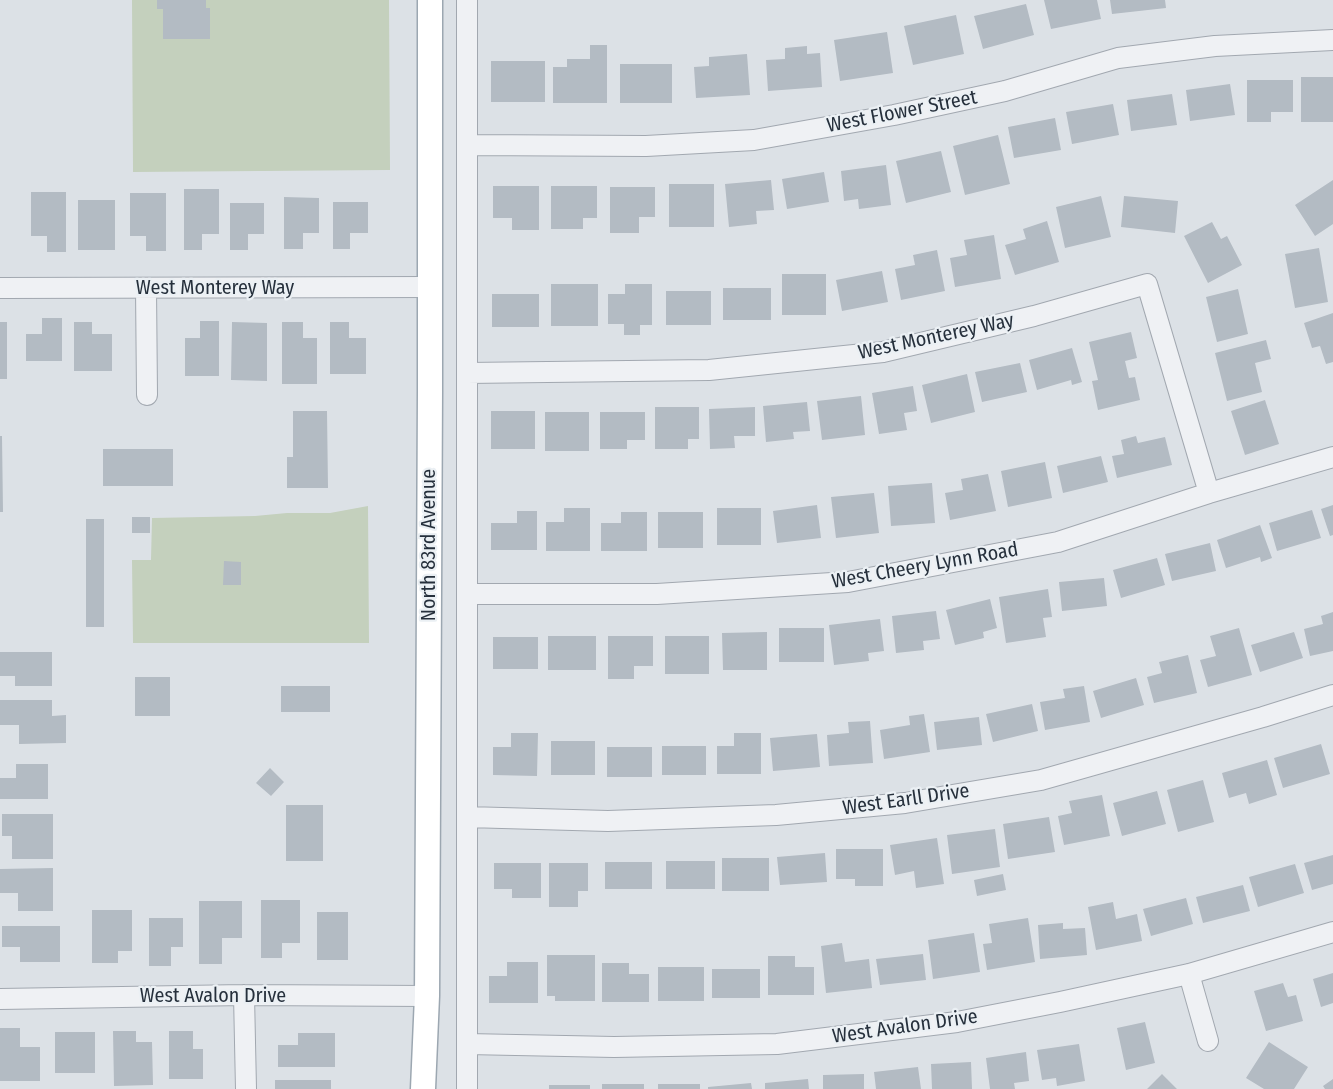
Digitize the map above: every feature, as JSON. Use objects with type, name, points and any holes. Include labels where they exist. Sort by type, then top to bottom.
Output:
[{"type":"main road","name":"North 83rd Avenue","points":[[423,1089],[427,996],[430,0]]},
{"type":"street","name":"North 83rd Avenue","points":[[467,0],[467,1089]]},
{"type":"street","name":"West Flower Street","points":[[467,145],[646,146],[754,140],[894,115],[1005,91],[1119,58],[1215,46],[1333,40]]},
{"type":"street","name":"West Monterey Way","points":[[467,373],[709,370],[883,352],[1034,316],[1147,284],[1209,493]]},
{"type":"street","name":"West Monterey Way","points":[[0,288],[430,287]]},
{"type":"street","points":[[146,288],[147,395]]},
{"type":"street","name":"West Cheery Lynn Road","points":[[467,594],[657,594],[848,582],[1058,542],[1209,493],[1333,457]]},
{"type":"street","name":"West Earll Drive","points":[[467,817],[608,821],[776,816],[905,803],[1041,780],[1333,695]]},
{"type":"street","name":"West Avalon Drive","points":[[467,1044],[614,1047],[777,1044],[957,1022],[1189,974],[1333,932]]},
{"type":"street","points":[[1189,974],[1208,1041]]},
{"type":"street","points":[[244,995],[246,1089]]},
{"type":"street","name":"West Avalon Drive","points":[[0,999],[244,995],[427,996]]},
{"type":"green space","points":[[132,0],[157,0],[157,9],[163,9],[210,8],[206,8],[206,0],[389,0],[390,170],[133,172]]},
{"type":"green space","points":[[368,506],[369,643],[133,643],[132,560],[151,560],[152,518],[330,513]]},
{"type":"building","points":[[157,0],[206,0],[206,8],[210,8],[210,39],[163,39],[163,9],[157,9]]},
{"type":"building","points":[[1044,0],[1097,0],[1101,19],[1051,29]]},
{"type":"building","points":[[1110,0],[1165,0],[1166,8],[1112,14]]},
{"type":"building","points":[[1026,4],[1034,35],[983,49],[974,16]]},
{"type":"building","points":[[956,15],[964,54],[913,65],[904,26]]},
{"type":"building","points":[[887,32],[893,73],[840,81],[834,40]]},
{"type":"building","points":[[590,45],[607,45],[607,103],[553,103],[553,67],[567,67],[567,59],[590,59]]},
{"type":"building","points":[[807,46],[807,54],[820,53],[822,87],[768,91],[766,60],[785,59],[785,48]]},
{"type":"building","points":[[747,54],[750,95],[696,98],[694,67],[709,66],[709,57]]},
{"type":"building","points":[[491,61],[545,61],[545,102],[491,102]]},
{"type":"building","points":[[620,64],[672,64],[672,103],[620,103]]},
{"type":"building","points":[[1301,77],[1333,77],[1333,122],[1301,122]]},
{"type":"building","points":[[1247,80],[1293,80],[1293,112],[1271,112],[1271,122],[1247,122]]},
{"type":"building","points":[[1230,84],[1235,115],[1190,121],[1186,90]]},
{"type":"building","points":[[1172,94],[1177,125],[1131,131],[1127,100]]},
{"type":"building","points":[[1113,104],[1119,135],[1072,144],[1066,112]]},
{"type":"building","points":[[1055,118],[1061,150],[1014,158],[1008,127]]},
{"type":"building","points":[[998,135],[1010,184],[965,195],[953,146]]},
{"type":"building","points":[[941,151],[951,192],[906,203],[896,161]]},
{"type":"building","points":[[886,165],[891,205],[859,209],[858,199],[844,201],[841,171]]},
{"type":"building","points":[[824,172],[829,202],[787,209],[782,179]]},
{"type":"building","points":[[771,180],[774,210],[756,211],[757,224],[729,227],[725,184]]},
{"type":"building","points":[[1333,180],[1333,224],[1315,236],[1295,205]]},
{"type":"building","points":[[669,184],[714,184],[714,227],[669,227]]},
{"type":"building","points":[[493,186],[539,186],[539,230],[512,230],[512,218],[493,218]]},
{"type":"building","points":[[551,186],[597,186],[597,218],[583,218],[583,229],[551,229]]},
{"type":"building","points":[[610,187],[655,187],[655,217],[639,217],[639,233],[610,233]]},
{"type":"building","points":[[184,189],[219,189],[219,234],[202,234],[202,250],[184,250]]},
{"type":"building","points":[[31,192],[66,192],[66,252],[47,252],[47,236],[31,236]]},
{"type":"building","points":[[130,193],[166,193],[166,251],[146,251],[146,236],[130,236]]},
{"type":"building","points":[[1101,196],[1111,237],[1065,248],[1056,207]]},
{"type":"building","points":[[1124,196],[1178,201],[1175,233],[1121,227]]},
{"type":"building","points":[[284,197],[319,198],[319,233],[303,233],[303,249],[284,249]]},
{"type":"building","points":[[78,200],[115,200],[115,250],[78,250]]},
{"type":"building","points":[[333,202],[368,202],[368,233],[350,233],[350,249],[333,249]]},
{"type":"building","points":[[230,203],[264,203],[264,234],[248,234],[248,250],[230,250]]},
{"type":"building","points":[[1047,221],[1059,262],[1015,275],[1005,245],[1026,239],[1023,229]]},
{"type":"building","points":[[1212,222],[1221,239],[1227,236],[1242,265],[1208,283],[1184,236]]},
{"type":"building","points":[[994,235],[1001,279],[955,287],[950,258],[967,255],[964,240]]},
{"type":"building","points":[[1319,248],[1328,302],[1295,308],[1285,254]]},
{"type":"building","points":[[937,250],[945,291],[901,300],[895,269],[915,265],[913,255]]},
{"type":"building","points":[[882,271],[888,302],[842,311],[836,280]]},
{"type":"building","points":[[782,274],[826,274],[826,315],[782,315]]},
{"type":"building","points":[[551,284],[598,284],[598,326],[551,326]]},
{"type":"building","points":[[625,284],[652,284],[652,325],[640,325],[640,335],[624,335],[624,324],[608,324],[608,294],[625,294]]},
{"type":"building","points":[[723,288],[771,288],[771,320],[723,320]]},
{"type":"building","points":[[1238,289],[1248,334],[1217,342],[1206,297]]},
{"type":"building","points":[[666,291],[711,291],[711,325],[666,325]]},
{"type":"building","points":[[492,294],[539,294],[539,327],[492,327]]},
{"type":"building","points":[[1333,313],[1333,362],[1326,364],[1320,346],[1312,348],[1304,323]]},
{"type":"building","points":[[42,318],[62,318],[62,361],[26,361],[26,334],[42,334]]},
{"type":"building","points":[[200,321],[219,321],[219,376],[185,376],[185,338],[200,338]]},
{"type":"building","points":[[0,322],[7,322],[7,379],[0,379]]},
{"type":"building","points":[[74,322],[92,322],[92,334],[112,334],[112,371],[74,371]]},
{"type":"building","points":[[232,322],[267,323],[267,381],[231,380]]},
{"type":"building","points":[[282,322],[303,322],[303,338],[317,338],[317,384],[282,384]]},
{"type":"building","points":[[330,322],[349,322],[349,338],[366,338],[366,374],[330,374]]},
{"type":"building","points":[[1131,332],[1137,358],[1125,361],[1129,378],[1135,377],[1140,400],[1098,410],[1092,381],[1098,380],[1089,342]]},
{"type":"building","points":[[1266,340],[1271,359],[1255,363],[1262,392],[1227,401],[1215,353]]},
{"type":"building","points":[[1072,348],[1082,382],[1072,385],[1071,380],[1037,390],[1029,360]]},
{"type":"building","points":[[1020,363],[1027,392],[982,402],[975,372]]},
{"type":"building","points":[[967,374],[975,412],[931,423],[922,385]]},
{"type":"building","points":[[913,386],[917,411],[904,413],[907,430],[879,434],[872,393]]},
{"type":"building","points":[[861,396],[865,435],[822,440],[817,401]]},
{"type":"building","points":[[1265,400],[1279,444],[1245,455],[1231,411]]},
{"type":"building","points":[[807,402],[810,431],[793,432],[794,439],[766,442],[763,406]]},
{"type":"building","points":[[655,407],[699,407],[699,439],[688,439],[688,449],[655,449]]},
{"type":"building","points":[[755,407],[755,436],[734,436],[735,448],[710,449],[709,409]]},
{"type":"building","points":[[293,411],[327,411],[328,488],[287,488],[287,457],[293,457]]},
{"type":"building","points":[[491,411],[535,411],[535,449],[491,449]]},
{"type":"building","points":[[545,412],[589,412],[589,451],[545,451]]},
{"type":"building","points":[[600,412],[645,412],[645,440],[627,440],[627,449],[600,449]]},
{"type":"building","points":[[0,436],[2,436],[3,512],[0,512]]},
{"type":"building","points":[[1136,436],[1138,443],[1165,437],[1172,465],[1117,478],[1112,456],[1124,454],[1121,440]]},
{"type":"building","points":[[103,449],[173,449],[173,486],[103,486]]},
{"type":"building","points":[[1101,456],[1108,482],[1063,493],[1057,466]]},
{"type":"building","points":[[1045,462],[1052,498],[1008,507],[1001,471]]},
{"type":"building","points":[[988,474],[996,511],[950,520],[945,493],[963,490],[961,479]]},
{"type":"building","points":[[932,483],[935,523],[891,526],[888,486]]},
{"type":"building","points":[[874,493],[879,533],[836,538],[831,497]]},
{"type":"building","points":[[817,505],[821,538],[777,543],[773,511]]},
{"type":"building","points":[[1333,505],[1333,535],[1330,536],[1321,509]]},
{"type":"building","points":[[564,508],[590,508],[590,551],[546,551],[546,522],[564,522]]},
{"type":"building","points":[[717,508],[761,508],[761,545],[717,545]]},
{"type":"building","points":[[1312,510],[1321,538],[1277,551],[1269,523]]},
{"type":"building","points":[[517,511],[537,511],[537,550],[491,550],[491,523],[517,523]]},
{"type":"building","points":[[621,512],[647,512],[647,551],[601,551],[601,523],[621,523]]},
{"type":"building","points":[[658,512],[703,512],[703,548],[658,548]]},
{"type":"building","points":[[132,517],[150,517],[150,533],[132,533]]},
{"type":"building","points":[[86,519],[104,519],[104,627],[86,627]]},
{"type":"building","points":[[1260,525],[1272,558],[1261,562],[1260,557],[1226,568],[1217,540]]},
{"type":"building","points":[[1210,543],[1216,571],[1172,581],[1165,554]]},
{"type":"building","points":[[1157,558],[1165,585],[1121,598],[1113,570]]},
{"type":"building","points":[[224,561],[241,562],[241,585],[223,585]]},
{"type":"building","points":[[1104,578],[1107,606],[1062,611],[1059,582]]},
{"type":"building","points":[[1048,589],[1052,617],[1043,618],[1046,637],[1006,643],[999,597]]},
{"type":"building","points":[[990,599],[997,628],[983,632],[984,638],[955,645],[946,610]]},
{"type":"building","points":[[936,611],[940,639],[923,641],[924,650],[896,653],[892,616]]},
{"type":"building","points":[[1333,612],[1333,651],[1310,656],[1304,629],[1323,624],[1321,616]]},
{"type":"building","points":[[880,619],[884,651],[868,653],[869,661],[834,665],[829,625]]},
{"type":"building","points":[[779,628],[824,628],[824,662],[779,662]]},
{"type":"building","points":[[1239,628],[1252,675],[1208,687],[1200,660],[1216,656],[1210,636]]},
{"type":"building","points":[[767,632],[767,670],[723,670],[722,633]]},
{"type":"building","points":[[1294,632],[1303,658],[1260,672],[1251,645]]},
{"type":"building","points":[[548,636],[596,636],[596,670],[548,670]]},
{"type":"building","points":[[608,636],[653,636],[653,666],[634,666],[634,679],[608,679]]},
{"type":"building","points":[[665,636],[709,636],[709,674],[665,674]]},
{"type":"building","points":[[493,637],[538,637],[538,669],[493,669]]},
{"type":"building","points":[[0,652],[52,652],[52,686],[15,686],[15,676],[0,676]]},
{"type":"building","points":[[1188,655],[1197,693],[1154,703],[1147,677],[1162,673],[1159,662]]},
{"type":"building","points":[[135,677],[170,677],[170,716],[135,716]]},
{"type":"building","points":[[1136,678],[1144,705],[1101,718],[1093,691]]},
{"type":"building","points":[[281,686],[330,686],[330,712],[281,712]]},
{"type":"building","points":[[1084,686],[1090,722],[1045,730],[1040,702],[1065,698],[1063,689]]},
{"type":"building","points":[[0,700],[52,700],[52,716],[66,715],[66,743],[19,744],[19,725],[0,725]]},
{"type":"building","points":[[1032,704],[1038,731],[993,742],[986,714]]},
{"type":"building","points":[[924,714],[930,752],[884,759],[880,730],[910,725],[909,716]]},
{"type":"building","points":[[979,717],[982,745],[937,750],[934,722]]},
{"type":"building","points":[[870,721],[873,763],[829,766],[827,735],[849,733],[848,722]]},
{"type":"building","points":[[511,733],[538,733],[537,776],[493,775],[493,747],[511,747]]},
{"type":"building","points":[[734,733],[761,733],[761,774],[717,774],[717,746],[734,746]]},
{"type":"building","points":[[817,734],[820,767],[773,771],[770,738]]},
{"type":"building","points":[[551,741],[595,741],[595,775],[551,775]]},
{"type":"building","points":[[1321,744],[1330,774],[1283,788],[1274,758]]},
{"type":"building","points":[[662,746],[706,746],[706,775],[662,775]]},
{"type":"building","points":[[607,747],[652,747],[652,777],[607,777]]},
{"type":"building","points":[[1267,760],[1277,795],[1249,804],[1246,793],[1229,798],[1222,773]]},
{"type":"building","points":[[16,764],[48,764],[48,799],[0,799],[0,778],[16,778]]},
{"type":"building","points":[[270,768],[284,782],[271,796],[256,783]]},
{"type":"building","points":[[1203,780],[1214,822],[1178,832],[1167,790]]},
{"type":"building","points":[[1157,791],[1166,824],[1122,836],[1113,803]]},
{"type":"building","points":[[1102,795],[1110,836],[1064,845],[1058,816],[1072,813],[1069,801]]},
{"type":"building","points":[[286,805],[323,805],[323,861],[286,861]]},
{"type":"building","points":[[2,814],[53,814],[53,859],[12,859],[12,836],[2,836]]},
{"type":"building","points":[[1049,817],[1055,852],[1008,859],[1003,824]]},
{"type":"building","points":[[995,829],[1000,867],[952,874],[947,835]]},
{"type":"building","points":[[937,838],[944,884],[916,888],[914,871],[895,875],[890,845]]},
{"type":"building","points":[[836,849],[883,849],[883,886],[855,886],[855,879],[836,879]]},
{"type":"building","points":[[825,853],[827,882],[780,885],[777,857]]},
{"type":"building","points":[[1333,855],[1333,884],[1312,890],[1304,863]]},
{"type":"building","points":[[722,858],[769,858],[769,891],[722,891]]},
{"type":"building","points":[[666,861],[715,861],[715,889],[666,889]]},
{"type":"building","points":[[605,862],[652,862],[652,889],[605,889]]},
{"type":"building","points":[[494,863],[541,863],[541,898],[512,898],[512,889],[494,889]]},
{"type":"building","points":[[549,863],[588,863],[588,891],[578,891],[578,907],[549,907]]},
{"type":"building","points":[[1295,864],[1304,893],[1258,907],[1249,877]]},
{"type":"building","points":[[53,868],[53,911],[18,911],[18,893],[0,893],[0,869]]},
{"type":"building","points":[[1003,874],[1006,890],[977,896],[974,880]]},
{"type":"building","points":[[1243,885],[1250,911],[1203,923],[1196,897]]},
{"type":"building","points":[[1186,898],[1193,924],[1151,936],[1143,909]]},
{"type":"building","points":[[261,900],[300,900],[300,943],[282,943],[282,958],[261,958]]},
{"type":"building","points":[[199,901],[242,901],[242,938],[222,938],[222,964],[199,964]]},
{"type":"building","points":[[1113,902],[1116,919],[1137,914],[1142,941],[1096,950],[1088,907]]},
{"type":"building","points":[[92,910],[132,910],[132,951],[118,951],[118,963],[92,963]]},
{"type":"building","points":[[317,912],[348,912],[348,960],[317,960]]},
{"type":"building","points":[[149,918],[183,918],[183,947],[171,947],[171,966],[149,966]]},
{"type":"building","points":[[1028,918],[1035,962],[987,970],[983,944],[992,943],[989,924]]},
{"type":"building","points":[[1063,923],[1063,929],[1085,928],[1087,955],[1040,959],[1038,925]]},
{"type":"building","points":[[2,926],[60,926],[60,962],[20,962],[20,947],[2,947]]},
{"type":"building","points":[[974,933],[980,972],[933,979],[928,940]]},
{"type":"building","points":[[842,943],[845,962],[869,959],[872,988],[826,993],[821,946]]},
{"type":"building","points":[[923,954],[926,980],[880,985],[876,959]]},
{"type":"building","points":[[547,955],[595,955],[595,1001],[555,1001],[555,996],[547,996]]},
{"type":"building","points":[[768,956],[795,956],[795,967],[814,967],[814,995],[768,995]]},
{"type":"building","points":[[507,962],[538,962],[538,1003],[489,1003],[489,976],[507,976]]},
{"type":"building","points":[[602,963],[629,963],[629,974],[649,974],[649,1002],[602,1002]]},
{"type":"building","points":[[658,967],[704,967],[704,1001],[658,1001]]},
{"type":"building","points":[[712,969],[760,969],[760,998],[712,998]]},
{"type":"building","points":[[1333,973],[1333,1003],[1321,1007],[1313,979]]},
{"type":"building","points":[[1283,983],[1288,997],[1296,995],[1303,1021],[1266,1031],[1254,991]]},
{"type":"building","points":[[1145,1022],[1155,1063],[1126,1070],[1117,1028]]},
{"type":"building","points":[[0,1028],[20,1028],[20,1047],[40,1047],[40,1081],[0,1081]]},
{"type":"building","points":[[113,1031],[136,1031],[136,1042],[152,1042],[153,1085],[114,1086]]},
{"type":"building","points":[[169,1031],[193,1031],[193,1049],[203,1049],[203,1079],[169,1079]]},
{"type":"building","points":[[55,1032],[95,1032],[95,1073],[55,1073]]},
{"type":"building","points":[[298,1033],[335,1033],[335,1067],[278,1067],[278,1045],[298,1045]]},
{"type":"building","points":[[1269,1042],[1308,1067],[1294,1089],[1264,1089],[1246,1078]]},
{"type":"building","points":[[1079,1044],[1085,1081],[1057,1086],[1056,1078],[1042,1080],[1037,1050]]},
{"type":"building","points":[[1026,1052],[1029,1081],[1014,1083],[1015,1089],[990,1089],[986,1058]]},
{"type":"building","points":[[971,1062],[972,1089],[932,1089],[931,1064]]},
{"type":"building","points":[[918,1067],[921,1089],[876,1089],[874,1072]]},
{"type":"building","points":[[864,1074],[864,1089],[823,1089],[823,1075]]},
{"type":"building","points":[[1162,1074],[1177,1089],[1147,1089]]},
{"type":"building","points":[[808,1079],[809,1089],[765,1089],[765,1083]]},
{"type":"building","points":[[1333,1079],[1333,1089],[1325,1089],[1323,1086]]},
{"type":"building","points":[[275,1080],[331,1080],[331,1089],[275,1089]]},
{"type":"building","points":[[751,1083],[752,1089],[708,1089],[708,1087]]},
{"type":"building","points":[[602,1084],[644,1084],[644,1089],[602,1089]]},
{"type":"building","points":[[658,1084],[700,1084],[700,1089],[658,1089]]},
{"type":"building","points":[[549,1085],[590,1085],[590,1089],[549,1089]]}]
